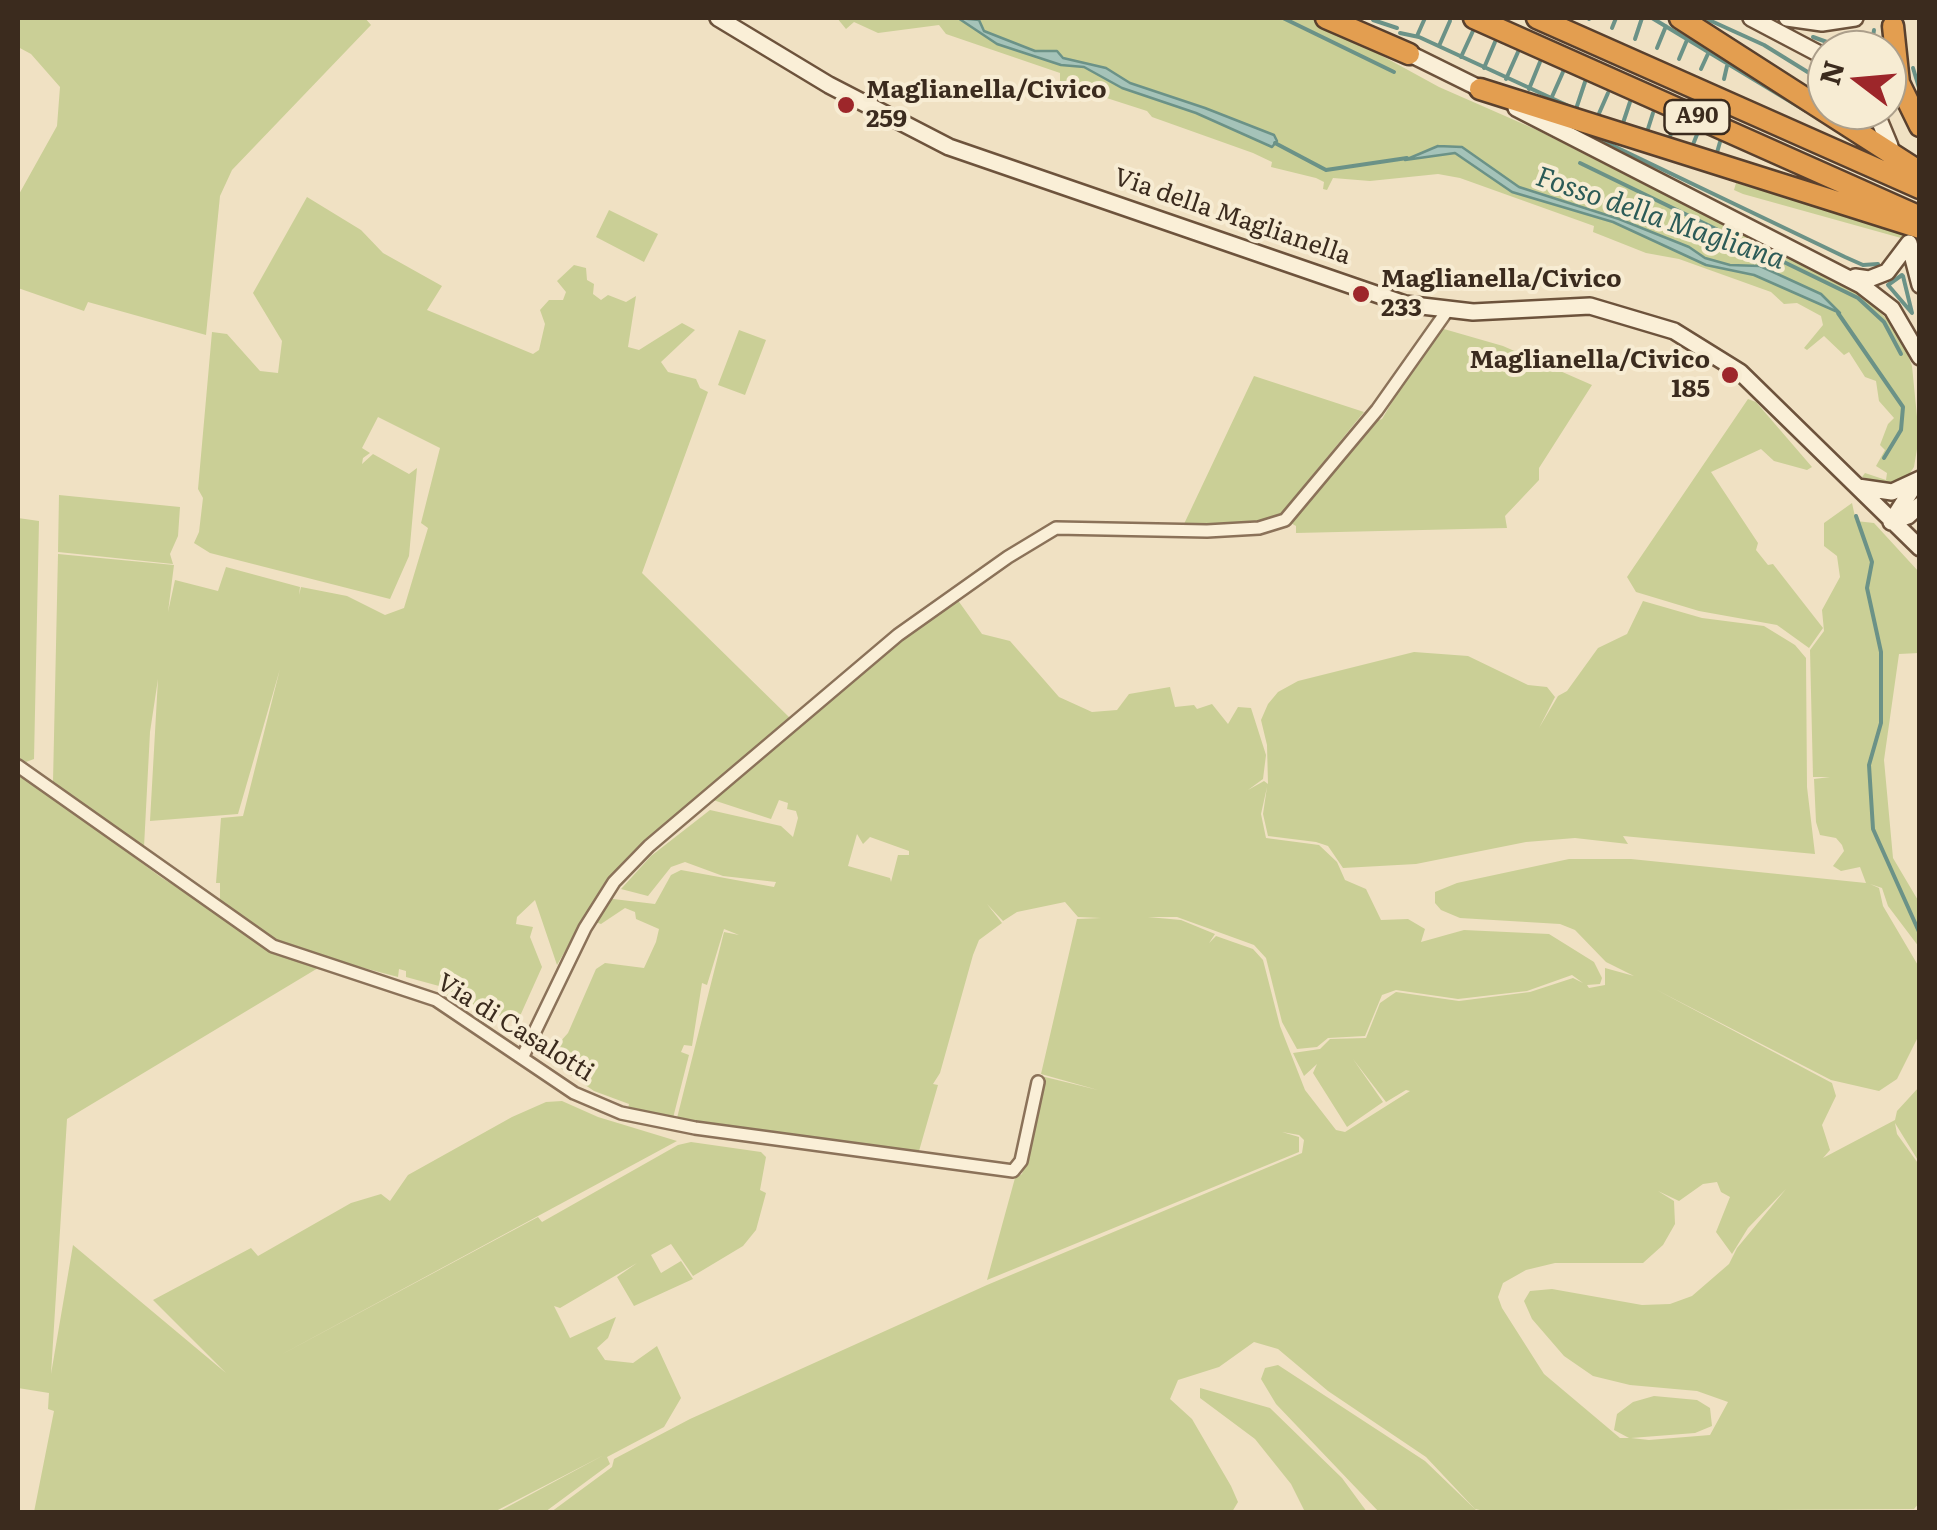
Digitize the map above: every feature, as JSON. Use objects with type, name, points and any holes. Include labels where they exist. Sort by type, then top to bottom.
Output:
[{"type":"highway","points":[[1326,18],[1409,54]]},
{"type":"highway","name":"A90","points":[[1474,18],[1920,216]]},
{"type":"highway","name":"A90","points":[[1537,18],[1920,188]]},
{"type":"highway","points":[[1680,18],[1920,172]]},
{"type":"highway","points":[[1894,22],[1899,83],[1920,126]]},
{"type":"highway","points":[[1480,89],[1914,236]]},
{"type":"main road","name":"Via della Maglianella","points":[[718,18],[829,86],[950,147],[1405,304],[1447,311],[1590,306],[1674,331],[1740,372],[1920,548]]},
{"type":"main road","points":[[1350,18],[1409,54],[1838,272],[1892,309],[1920,357]]},
{"type":"main road","points":[[1752,18],[1807,47]]},
{"type":"main road","points":[[1787,18],[1830,22],[1854,18]]},
{"type":"main road","points":[[1883,130],[1890,146],[1889,130]]},
{"type":"main road","points":[[1838,272],[1862,279],[1881,276],[1897,263],[1914,236]]},
{"type":"main road","points":[[1914,236],[1920,285]]},
{"type":"main road","points":[[1853,486],[1892,492],[1920,479]]},
{"type":"main road","points":[[1891,522],[1900,502],[1920,479]]},
{"type":"main road","points":[[1891,522],[1908,516],[1920,505]]},
{"type":"street","points":[[523,1056],[585,928],[614,882],[649,846],[898,635],[1056,528],[1208,531],[1259,528],[1284,520],[1377,410],[1447,311]]},
{"type":"street","name":"Via di Casalotti","points":[[18,766],[264,940],[308,960],[425,995],[585,1099],[642,1118],[1008,1171],[1017,1169],[1021,1161],[1038,1082]]},
{"type":"green space","points":[[18,18],[365,18],[371,25],[232,170],[220,196],[206,335],[88,302],[84,311],[18,288],[18,196],[57,126],[60,87],[31,54],[18,47]]},
{"type":"green space","points":[[837,18],[1313,18],[1439,87],[1537,130],[1867,298],[1901,335],[1912,366],[1919,437],[1914,467],[1904,482],[1893,485],[1862,477],[1865,473],[1886,480],[1887,473],[1876,466],[1885,450],[1880,445],[1894,418],[1879,401],[1876,381],[1865,377],[1849,352],[1844,355],[1824,336],[1807,350],[1804,348],[1823,325],[1821,316],[1797,303],[1784,304],[1771,292],[1679,259],[1646,253],[1593,232],[1594,226],[1460,178],[1438,174],[1370,181],[1333,178],[1327,190],[1323,189],[1324,182],[1316,178],[1271,167],[1272,162],[1253,153],[1152,117],[1147,111],[1060,83],[1060,73],[946,34],[939,25],[878,33],[854,22],[846,29]]},
{"type":"green space","points":[[1736,183],[1919,235],[1919,243],[1743,194],[1734,190]]},
{"type":"green space","points":[[307,197],[361,230],[383,253],[442,286],[427,310],[533,354],[539,350],[545,324],[540,310],[549,300],[563,300],[566,292],[557,281],[574,265],[586,268],[587,280],[594,284],[593,294],[601,300],[608,295],[626,302],[636,296],[628,347],[639,350],[682,323],[695,330],[661,362],[668,372],[696,379],[700,388],[708,392],[642,573],[790,718],[625,860],[603,885],[557,965],[535,900],[517,917],[516,924],[533,927],[530,937],[542,967],[520,1016],[508,1019],[492,1013],[490,1022],[465,1001],[463,1005],[441,992],[439,986],[406,977],[406,971],[399,969],[398,977],[296,950],[270,938],[220,902],[220,883],[216,883],[221,818],[243,816],[280,669],[238,814],[150,821],[158,679],[150,732],[144,847],[53,782],[58,554],[174,565],[168,612],[175,580],[218,591],[226,567],[300,587],[299,595],[301,587],[347,596],[385,615],[404,608],[428,528],[421,523],[440,448],[378,417],[362,448],[370,453],[362,464],[373,454],[409,474],[417,468],[409,556],[390,599],[210,553],[194,543],[203,498],[198,489],[212,332],[227,334],[260,371],[278,373],[282,341],[253,293]]},
{"type":"green space","points":[[609,210],[658,234],[644,262],[596,237]]},
{"type":"green space","points":[[1437,327],[1503,346],[1592,385],[1539,468],[1539,480],[1505,516],[1507,528],[1296,533],[1296,526],[1289,522],[1370,423],[1382,419]]},
{"type":"green space","points":[[739,330],[766,340],[745,395],[718,385]]},
{"type":"green space","points":[[1254,376],[1364,412],[1280,515],[1263,523],[1184,524]]},
{"type":"green space","points":[[1748,399],[1756,402],[1812,467],[1807,470],[1774,461],[1761,449],[1711,472],[1758,543],[1756,550],[1768,565],[1773,564],[1823,628],[1809,648],[1777,625],[1699,611],[1636,592],[1627,577]]},
{"type":"green space","points":[[59,495],[180,507],[178,536],[170,554],[173,564],[58,552]]},
{"type":"green space","points":[[1852,503],[1856,521],[1874,523],[1919,572],[1919,653],[1899,654],[1884,760],[1893,858],[1919,902],[1919,947],[1888,906],[1882,888],[1870,884],[1879,888],[1883,906],[1919,967],[1919,1035],[1897,1079],[1879,1091],[1831,1080],[1655,989],[1832,1083],[1836,1096],[1822,1125],[1830,1150],[1823,1158],[1895,1120],[1897,1111],[1919,1087],[1919,1162],[1895,1123],[1897,1134],[1920,1166],[1920,1502],[1914,1509],[1475,1509],[1426,1457],[1328,1391],[1278,1349],[1254,1342],[1219,1367],[1178,1380],[1170,1399],[1192,1419],[1231,1486],[1238,1502],[1232,1512],[551,1512],[612,1467],[614,1459],[690,1419],[987,1285],[1302,1153],[1304,1140],[1299,1135],[1282,1132],[1299,1137],[1299,1152],[987,1280],[1015,1178],[1022,1174],[1044,1083],[1041,1076],[1098,1090],[1041,1074],[1077,919],[1101,918],[1078,917],[1065,902],[1017,912],[1003,921],[987,904],[1002,923],[979,940],[973,955],[940,1073],[933,1084],[938,1085],[919,1151],[677,1118],[724,932],[739,935],[724,929],[707,985],[702,983],[692,1046],[684,1045],[681,1052],[689,1055],[673,1118],[628,1109],[629,1104],[594,1091],[541,1055],[542,1040],[560,1042],[568,1033],[596,969],[605,963],[644,968],[656,942],[659,929],[636,919],[635,912],[625,908],[601,924],[590,920],[605,898],[655,904],[671,875],[681,870],[774,887],[776,882],[723,876],[685,862],[671,867],[648,896],[621,889],[651,856],[710,810],[781,826],[793,837],[798,818],[796,811],[787,809],[788,803],[779,800],[771,819],[710,799],[890,648],[957,599],[982,634],[1010,641],[1059,697],[1092,712],[1117,710],[1129,694],[1170,687],[1175,707],[1194,705],[1197,709],[1212,704],[1228,724],[1238,707],[1251,708],[1266,755],[1263,779],[1248,790],[1264,781],[1268,784],[1267,745],[1261,720],[1268,704],[1278,692],[1298,681],[1414,652],[1468,656],[1528,685],[1547,687],[1555,697],[1539,728],[1558,696],[1567,691],[1598,648],[1627,634],[1643,601],[1702,618],[1764,626],[1795,645],[1806,658],[1807,787],[1815,854],[1623,836],[1628,844],[1575,838],[1526,842],[1416,864],[1343,868],[1328,846],[1268,836],[1263,814],[1267,787],[1261,814],[1266,838],[1319,845],[1337,862],[1345,880],[1366,889],[1381,920],[1408,919],[1425,929],[1421,942],[1464,930],[1549,934],[1594,962],[1602,978],[1600,984],[1587,985],[1589,988],[1605,985],[1605,968],[1634,976],[1606,962],[1575,930],[1560,924],[1460,918],[1441,910],[1435,903],[1435,892],[1457,883],[1569,859],[1631,859],[1866,883],[1860,867],[1841,871],[1833,866],[1844,851],[1842,845],[1836,838],[1820,835],[1816,822],[1814,779],[1830,777],[1813,777],[1810,650],[1824,631],[1822,610],[1840,577],[1837,556],[1824,546],[1824,523]],"holes":[[[857,834],[863,844],[870,837],[909,851],[909,855],[898,855],[891,882],[890,878],[848,866]],[[1148,917],[1177,917],[1254,945],[1266,958],[1282,1022],[1297,1049],[1317,1047],[1328,1038],[1365,1036],[1382,995],[1396,990],[1458,999],[1527,991],[1572,975],[1583,983],[1573,978],[1530,992],[1459,1001],[1396,992],[1380,1003],[1366,1038],[1330,1039],[1320,1049],[1293,1053],[1304,1076],[1317,1064],[1313,1073],[1347,1127],[1383,1102],[1353,1059],[1386,1102],[1410,1091],[1345,1132],[1336,1130],[1305,1090],[1280,1026],[1263,960],[1253,949],[1216,936],[1209,943],[1215,934],[1181,920]],[[1717,1182],[1721,1192],[1730,1197],[1716,1232],[1732,1254],[1748,1228],[1786,1189],[1737,1248],[1729,1264],[1692,1296],[1670,1304],[1642,1305],[1552,1289],[1530,1291],[1524,1301],[1532,1319],[1564,1356],[1593,1376],[1630,1385],[1697,1391],[1728,1402],[1710,1435],[1649,1440],[1631,1438],[1695,1433],[1712,1426],[1710,1408],[1697,1400],[1654,1396],[1633,1402],[1617,1414],[1614,1430],[1629,1438],[1620,1438],[1544,1374],[1498,1297],[1503,1283],[1526,1270],[1555,1263],[1643,1263],[1663,1245],[1675,1224],[1674,1201],[1658,1191],[1679,1201],[1703,1184]]]},
{"type":"green space","points":[[18,518],[39,521],[34,759],[26,762],[18,757]]},
{"type":"green space","points":[[18,771],[162,878],[254,934],[323,965],[67,1119],[51,1374],[73,1245],[226,1373],[153,1300],[251,1248],[258,1256],[351,1203],[381,1194],[390,1201],[408,1175],[512,1117],[546,1102],[562,1101],[598,1117],[677,1141],[275,1358],[538,1217],[542,1222],[678,1145],[691,1142],[761,1152],[766,1157],[760,1190],[766,1193],[756,1230],[743,1246],[693,1276],[671,1244],[651,1255],[661,1273],[681,1261],[693,1279],[634,1306],[617,1277],[637,1263],[560,1308],[554,1306],[570,1338],[616,1317],[608,1338],[597,1348],[605,1360],[633,1363],[657,1346],[681,1398],[664,1427],[607,1457],[610,1464],[545,1512],[498,1512],[604,1455],[494,1512],[34,1512],[54,1411],[48,1409],[49,1393],[18,1388]]},
{"type":"green space","points":[[1278,1365],[1425,1461],[1478,1512],[1379,1512],[1276,1404],[1261,1379],[1265,1368]]},
{"type":"green space","points":[[1200,1388],[1270,1408],[1342,1478],[1367,1512],[1305,1512],[1291,1484],[1255,1439],[1200,1398]]},
{"type":"water","points":[[958,18],[979,20],[984,31],[1035,51],[1057,51],[1063,58],[1106,68],[1130,83],[1274,135],[1277,141],[1272,147],[1196,113],[1122,88],[1084,67],[1061,65],[997,44]]},
{"type":"water","points":[[1438,146],[1462,147],[1519,187],[1619,219],[1689,247],[1705,258],[1730,265],[1760,266],[1821,294],[1840,313],[1754,275],[1706,265],[1613,222],[1512,192],[1455,153],[1405,160]]},
{"type":"waterway","points":[[1283,18],[1394,72]]},
{"type":"waterway","points":[[1417,36],[1425,18]]},
{"type":"waterway","points":[[1612,28],[1616,18]]},
{"type":"waterway","points":[[1635,39],[1642,18]]},
{"type":"waterway","points":[[1652,18],[1806,111]]},
{"type":"waterway","points":[[1373,20],[1397,28]]},
{"type":"waterway","points":[[1709,20],[1764,45],[1807,72]]},
{"type":"waterway","points":[[1439,46],[1450,21]]},
{"type":"waterway","points":[[1657,48],[1666,26]]},
{"type":"waterway","points":[[1461,57],[1473,31]]},
{"type":"waterway","points":[[1400,33],[1419,37],[1573,108]]},
{"type":"waterway","points":[[1679,59],[1687,40]]},
{"type":"waterway","points":[[1484,68],[1495,42]]},
{"type":"waterway","points":[[1701,69],[1712,45]]},
{"type":"waterway","points":[[1506,79],[1518,52]]},
{"type":"waterway","points":[[1529,89],[1540,62]]},
{"type":"waterway","points":[[1724,79],[1727,66]]},
{"type":"waterway","points":[[1913,68],[1920,91]]},
{"type":"waterway","points":[[1551,99],[1563,72]]},
{"type":"waterway","points":[[1576,109],[1585,82]]},
{"type":"waterway","points":[[1597,118],[1608,93]]},
{"type":"waterway","points":[[1622,126],[1630,102]]},
{"type":"waterway","points":[[1647,132],[1653,113]]},
{"type":"waterway","points":[[1668,141],[1676,122]]},
{"type":"waterway","points":[[1692,147],[1698,132]]},
{"type":"waterway","points":[[1601,140],[1845,257],[1863,265],[1878,264]]},
{"type":"waterway","points":[[1716,156],[1720,142]]},
{"type":"waterway","name":"Fosso della Magliana","points":[[1275,143],[1326,170],[1407,158]]},
{"type":"waterway","points":[[1580,163],[1858,298],[1884,322],[1901,354]]},
{"type":"waterway","points":[[1902,275],[1888,285],[1912,313],[1903,276]]},
{"type":"waterway","name":"Fosso della Magliana","points":[[1838,313],[1903,407],[1901,430],[1884,458]]},
{"type":"waterway","name":"Fosso della Magliana","points":[[1856,516],[1872,562],[1867,588],[1881,652],[1881,723],[1869,765],[1873,829],[1920,934]]},
{"type":"place","name":"Maglianella/Civico 259","points":[[846,105]]},
{"type":"place","name":"Maglianella/Civico 233","points":[[1361,294]]},
{"type":"place","name":"Maglianella/Civico 185","points":[[1730,375]]}]
